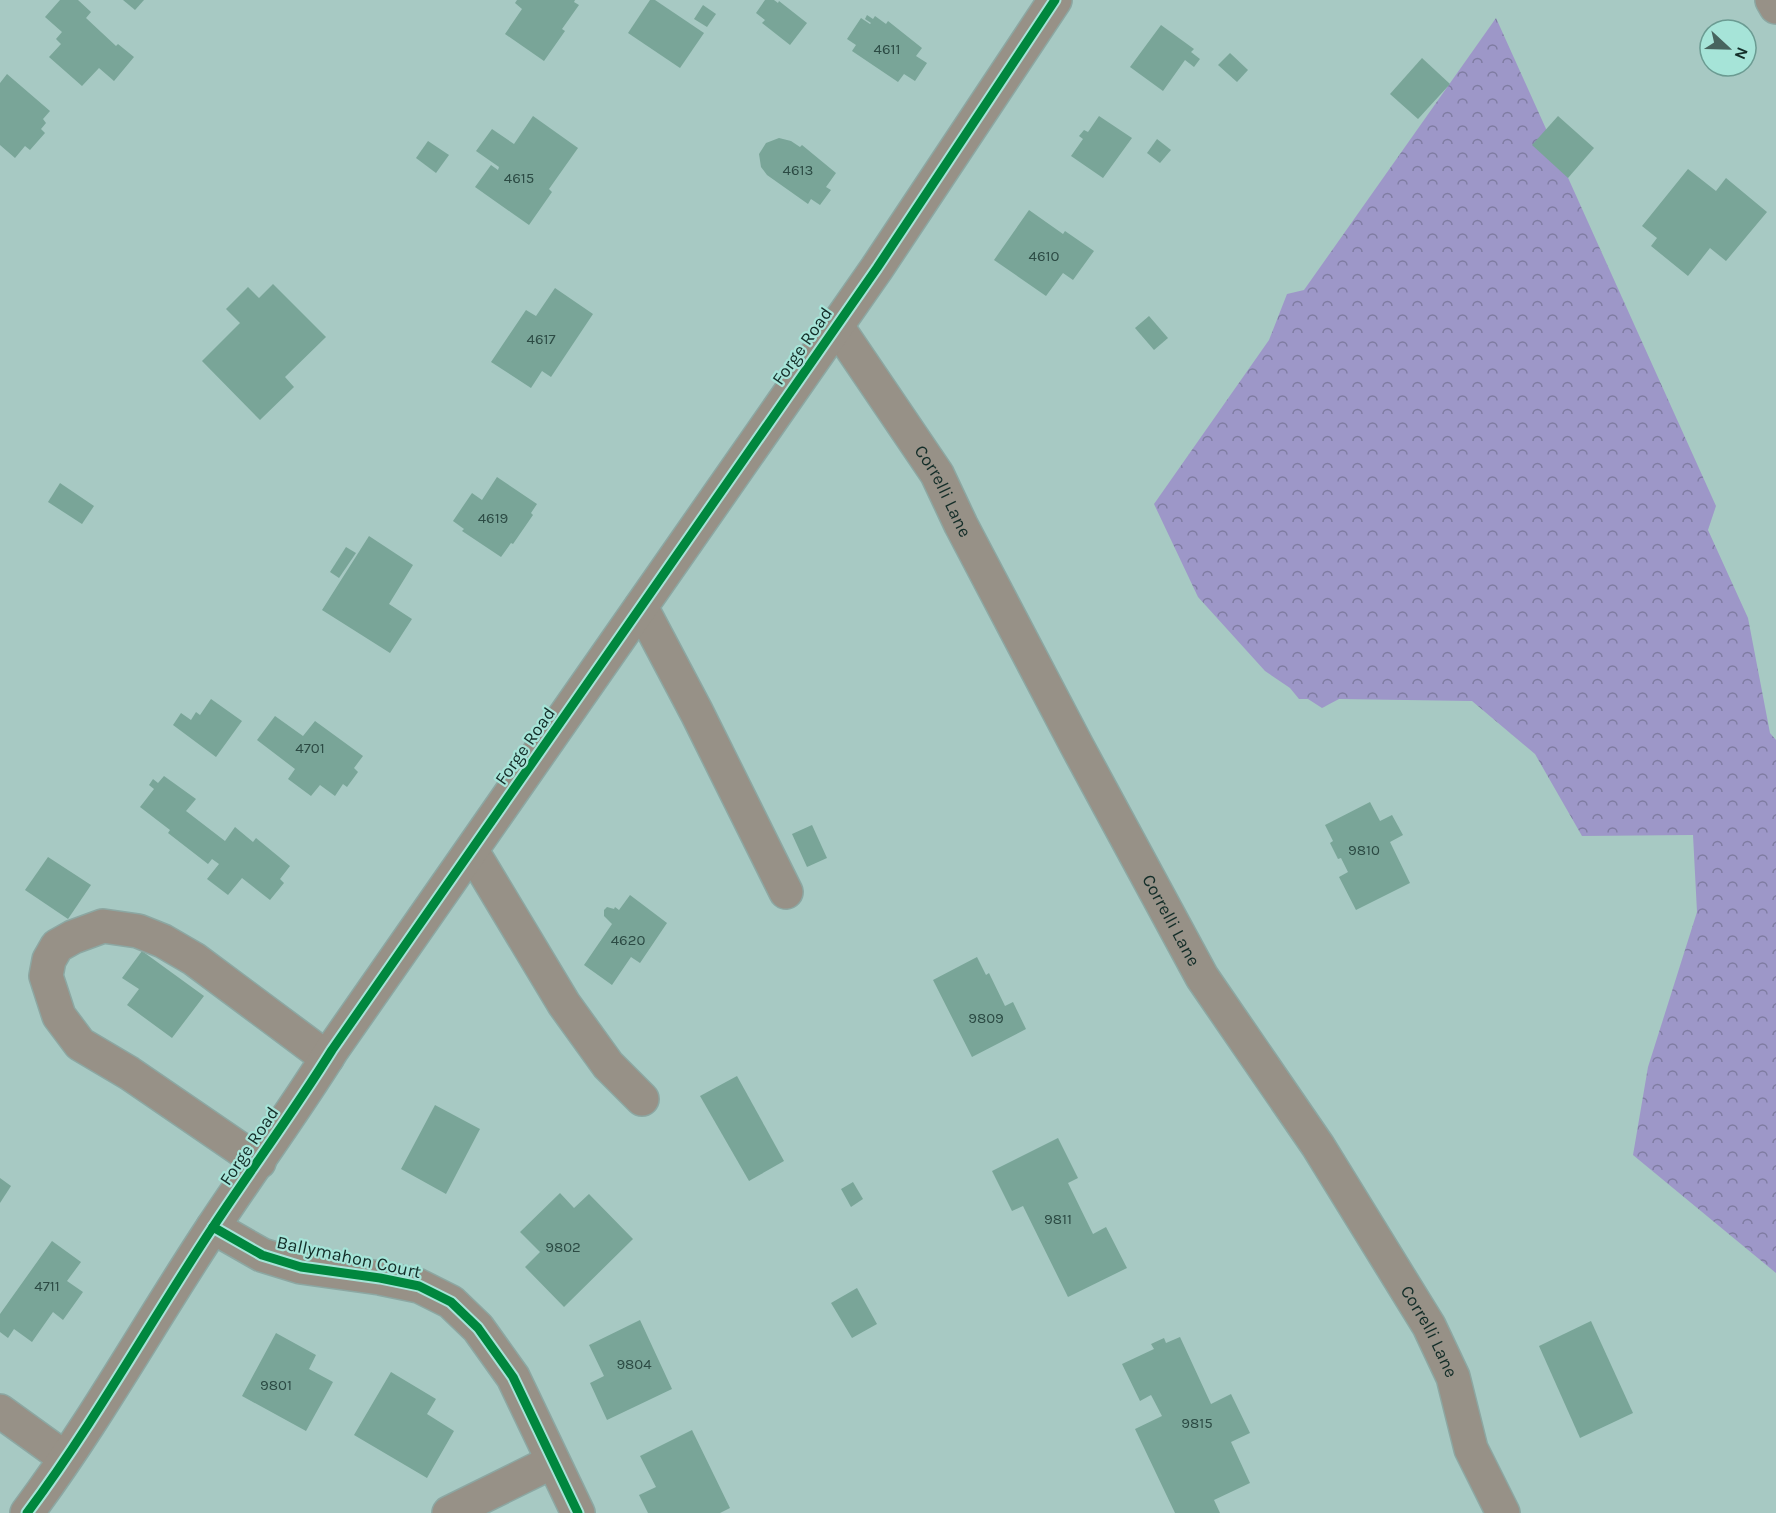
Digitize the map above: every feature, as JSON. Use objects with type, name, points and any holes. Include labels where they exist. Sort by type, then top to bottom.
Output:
[{"type":"street","name":"Forge Road","points":[[27,1513],[141,1343],[213,1227],[327,1058],[883,259],[1055,0]]},
{"type":"street","points":[[1773,0],[1776,7]]},
{"type":"street","name":"Correlli Lane","points":[[836,325],[937,474],[961,525],[1077,746],[1202,977],[1318,1146],[1429,1326],[1453,1377],[1471,1449],[1503,1513]]},
{"type":"street","points":[[641,607],[697,713],[786,892]]},
{"type":"street","points":[[472,851],[564,1004],[608,1065],[642,1099]]},
{"type":"street","points":[[259,1162],[129,1073],[80,1044],[59,1016],[46,976],[49,960],[57,946],[73,937],[103,926],[138,931],[194,959],[327,1058]]},
{"type":"street","name":"Ballymahon Court","points":[[213,1227],[262,1255],[301,1267],[419,1286],[452,1302],[478,1328],[513,1377],[578,1513]]},
{"type":"street","points":[[0,1411],[65,1458]]},
{"type":"street","points":[[449,1513],[552,1462]]},
{"type":"green space","points":[[1496,18],[1716,506],[1708,530],[1748,618],[1770,733],[1776,740],[1776,1273],[1633,1155],[1648,1067],[1697,912],[1693,835],[1582,836],[1535,754],[1472,701],[1339,699],[1322,708],[1308,699],[1299,699],[1290,688],[1265,671],[1198,597],[1154,504],[1269,340],[1287,294],[1304,290]]},
{"type":"building","points":[[60,0],[78,0],[91,12],[86,18],[116,46],[118,44],[134,57],[114,81],[99,68],[82,86],[49,57],[61,44],[56,39],[62,32],[45,17]]},
{"type":"building","points":[[123,0],[144,0],[135,10]]},
{"type":"building","points":[[517,0],[575,0],[574,2],[579,5],[562,29],[565,31],[544,61],[505,34],[522,9],[515,3]]},
{"type":"building","points":[[650,0],[655,0],[704,33],[680,68],[628,33]]},
{"type":"building","points":[[765,0],[774,0],[778,3],[779,1],[807,23],[790,45],[762,23],[765,20],[756,13]]},
{"type":"building","points":[[703,5],[716,14],[707,27],[694,19]]},
{"type":"building","points":[[867,15],[873,19],[875,16],[886,24],[888,21],[922,48],[916,56],[927,63],[915,81],[904,74],[898,82],[852,51],[856,45],[847,39],[861,18],[871,23],[865,19]]},
{"type":"building","points":[[1161,25],[1194,49],[1191,52],[1200,59],[1194,67],[1185,60],[1163,91],[1130,67]]},
{"type":"building","points":[[1230,53],[1248,70],[1237,82],[1218,65]]},
{"type":"building","points":[[1422,58],[1450,84],[1418,119],[1390,94]]},
{"type":"building","points":[[7,74],[50,111],[43,119],[46,123],[41,129],[45,133],[30,150],[25,146],[15,158],[0,145],[0,83]]},
{"type":"building","points":[[533,116],[578,148],[549,189],[552,192],[529,225],[475,187],[491,165],[498,170],[499,167],[476,151],[492,129],[514,144]]},
{"type":"building","points":[[1099,116],[1132,138],[1103,178],[1071,156],[1083,139],[1079,136],[1084,130],[1088,132]]},
{"type":"building","points":[[1558,116],[1594,148],[1568,178],[1532,145]]},
{"type":"building","points":[[779,138],[791,141],[800,147],[802,145],[836,173],[826,187],[831,190],[820,205],[811,199],[808,204],[767,175],[761,167],[759,154],[766,143]]},
{"type":"building","points":[[1157,139],[1171,150],[1160,163],[1147,153]]},
{"type":"building","points":[[428,141],[449,155],[436,173],[416,158]]},
{"type":"building","points":[[1688,169],[1716,191],[1726,178],[1767,212],[1726,261],[1710,248],[1688,276],[1651,246],[1657,238],[1642,226]]},
{"type":"building","points":[[1029,210],[1063,234],[1065,231],[1094,251],[1073,280],[1063,273],[1046,296],[994,260]]},
{"type":"building","points":[[273,284],[326,337],[285,377],[294,387],[260,420],[202,361],[240,323],[226,309],[248,287],[259,298]]},
{"type":"building","points":[[555,288],[593,314],[551,377],[542,371],[531,388],[491,362],[526,310],[536,316]]},
{"type":"building","points":[[1149,316],[1168,338],[1154,350],[1135,328]]},
{"type":"building","points":[[497,477],[537,504],[531,513],[533,515],[501,557],[462,531],[464,529],[453,521],[472,493],[482,500]]},
{"type":"building","points":[[60,483],[94,506],[82,524],[48,502]]},
{"type":"building","points":[[369,536],[413,565],[389,604],[412,619],[390,653],[322,610]]},
{"type":"building","points":[[346,547],[356,553],[339,578],[330,572]]},
{"type":"building","points":[[211,699],[242,721],[216,757],[173,725],[181,713],[191,720],[196,712],[200,715]]},
{"type":"building","points":[[275,716],[303,736],[315,721],[363,756],[354,768],[358,772],[347,787],[343,784],[335,796],[320,785],[311,796],[288,779],[295,769],[257,740]]},
{"type":"building","points":[[164,776],[196,799],[186,811],[225,841],[235,827],[253,842],[256,838],[290,866],[280,879],[284,883],[270,900],[242,878],[228,895],[207,879],[219,864],[212,859],[208,864],[168,833],[170,830],[140,807],[154,789],[149,785],[153,779],[158,783]]},
{"type":"building","points":[[1370,802],[1380,821],[1392,815],[1403,835],[1390,842],[1410,883],[1356,910],[1339,877],[1348,872],[1330,843],[1333,841],[1325,825]]},
{"type":"building","points":[[812,825],[827,858],[807,867],[792,834]]},
{"type":"building","points":[[48,857],[91,885],[68,919],[25,890]]},
{"type":"building","points":[[630,895],[667,923],[640,963],[631,957],[612,985],[584,965],[612,924],[604,916],[604,910],[607,907],[614,909],[615,907],[619,910]]},
{"type":"building","points":[[142,951],[204,996],[172,1038],[127,1005],[139,989],[122,978]]},
{"type":"building","points":[[977,957],[986,975],[989,973],[1005,1006],[1013,1002],[1026,1029],[972,1057],[933,980]]},
{"type":"building","points":[[737,1076],[784,1161],[749,1181],[700,1096]]},
{"type":"building","points":[[435,1105],[480,1129],[446,1194],[401,1169]]},
{"type":"building","points":[[1058,1138],[1078,1178],[1068,1183],[1093,1234],[1106,1227],[1127,1268],[1068,1297],[1023,1206],[1012,1211],[992,1171]]},
{"type":"building","points":[[0,1178],[11,1186],[0,1203]]},
{"type":"building","points":[[853,1182],[863,1199],[851,1207],[841,1189]]},
{"type":"building","points":[[560,1193],[574,1208],[589,1194],[633,1239],[564,1307],[525,1267],[540,1252],[520,1232]]},
{"type":"building","points":[[52,1241],[81,1262],[67,1281],[83,1292],[63,1320],[53,1312],[32,1342],[14,1329],[8,1338],[0,1332],[0,1314]]},
{"type":"building","points":[[857,1288],[877,1324],[852,1338],[831,1303]]},
{"type":"building","points":[[640,1320],[672,1389],[607,1420],[590,1383],[604,1376],[589,1345]]},
{"type":"building","points":[[1591,1321],[1633,1413],[1580,1438],[1539,1346]]},
{"type":"building","points":[[276,1333],[316,1355],[309,1369],[333,1382],[306,1431],[242,1396]]},
{"type":"building","points":[[1180,1337],[1211,1404],[1231,1394],[1250,1433],[1231,1442],[1250,1483],[1214,1500],[1220,1513],[1175,1513],[1135,1429],[1162,1416],[1151,1395],[1140,1401],[1122,1364],[1154,1349],[1151,1344],[1164,1338],[1166,1343]]},
{"type":"building","points":[[391,1372],[436,1399],[427,1414],[454,1431],[427,1478],[354,1435]]},
{"type":"building","points":[[692,1430],[730,1508],[720,1513],[648,1513],[639,1495],[656,1487],[640,1456]]},
{"type":"cycle path","points":[[27,1513],[76,1443],[213,1227],[332,1050],[877,268],[1055,0]]},
{"type":"cycle path","points":[[213,1227],[262,1255],[301,1267],[419,1286],[451,1302],[478,1328],[513,1377],[578,1513]]}]
